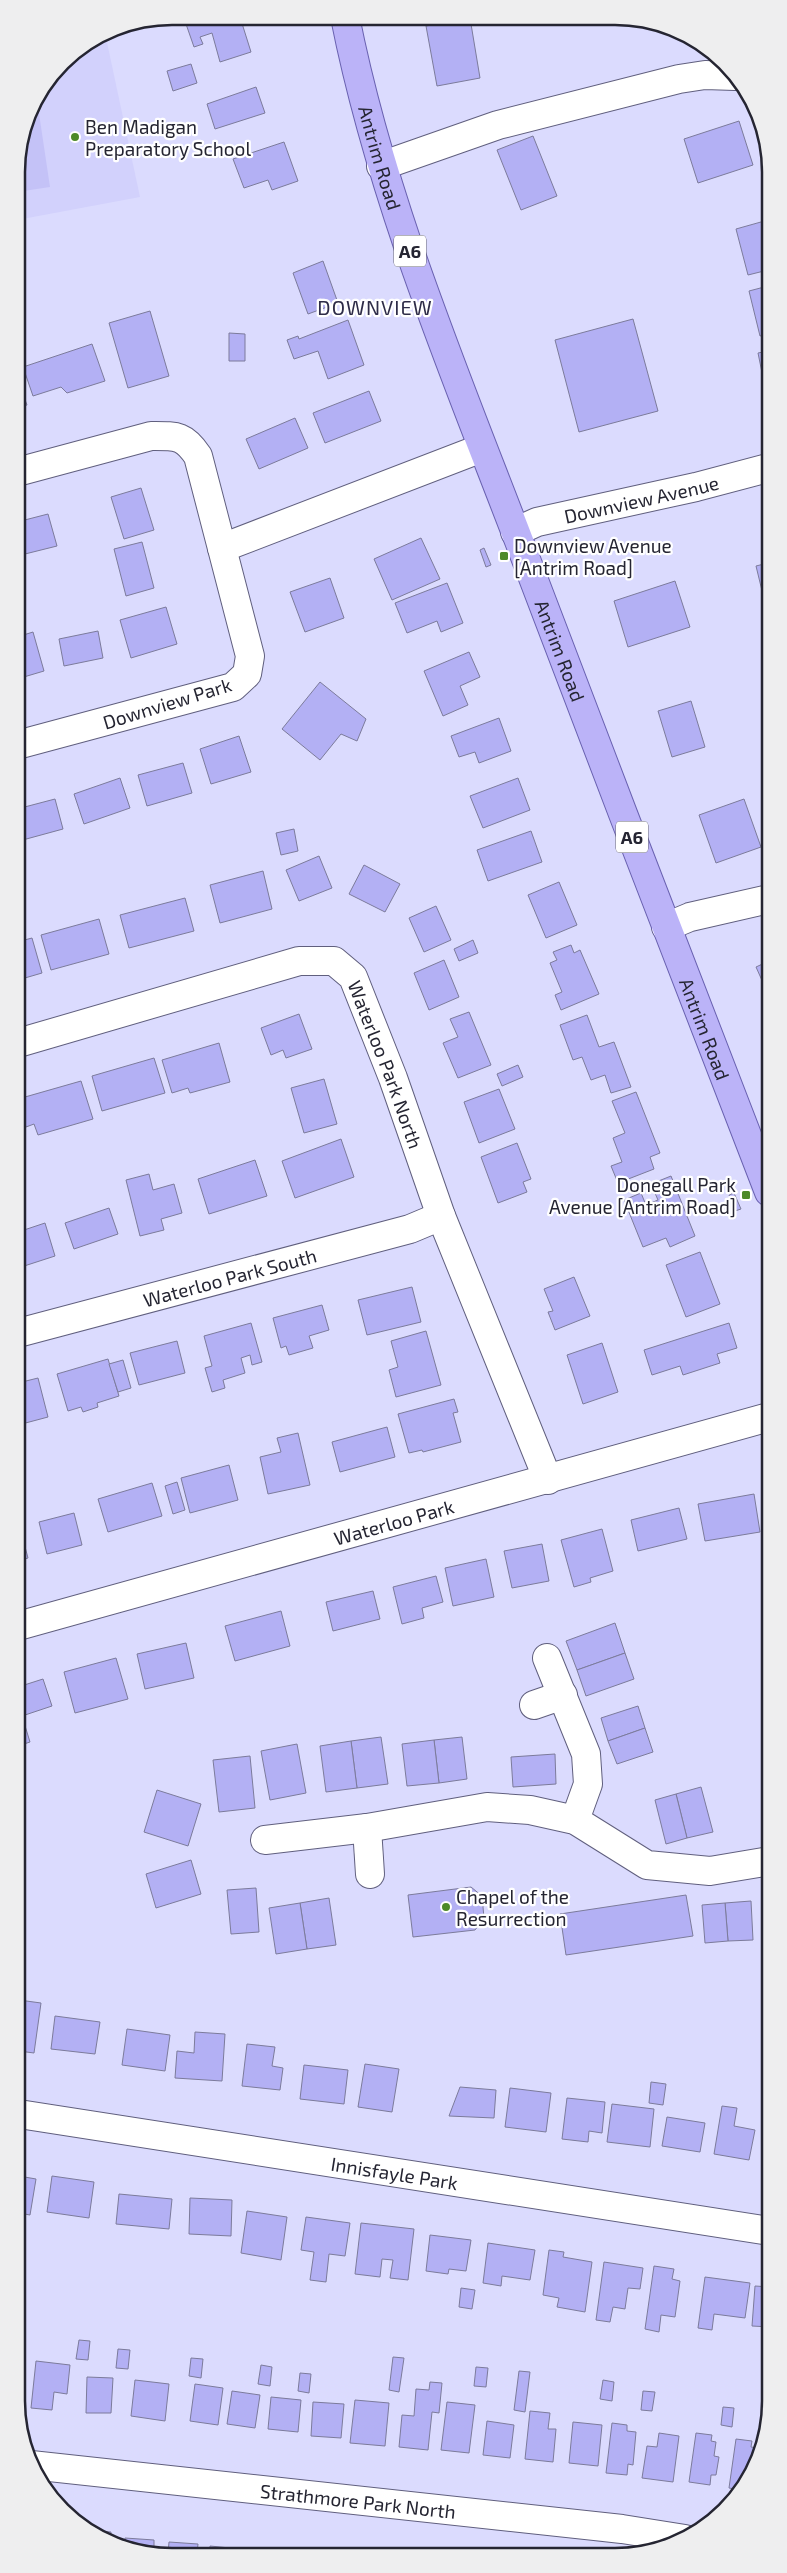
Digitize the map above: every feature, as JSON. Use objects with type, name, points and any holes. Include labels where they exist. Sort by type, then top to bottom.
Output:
[{"type":"main road","name":"Antrim Road","points":[[346,25],[357,81],[381,166],[482,448],[762,1174]]},
{"type":"street","points":[[381,166],[498,125],[640,89],[705,75],[726,76]]},
{"type":"street","name":"Downview Park","points":[[25,470],[152,436],[174,436],[188,441],[198,456],[250,656],[247,674],[233,687],[25,743]]},
{"type":"street","points":[[222,548],[482,448]]},
{"type":"street","name":"Downview Avenue","points":[[515,532],[537,522],[696,487],[762,470]]},
{"type":"street","points":[[666,927],[690,917],[762,901]]},
{"type":"street","name":"Waterloo Park North","points":[[25,1041],[299,961],[334,961],[353,978],[393,1078],[441,1216],[548,1480]]},
{"type":"street","name":"Waterloo Park South","points":[[25,1332],[410,1228],[441,1216]]},
{"type":"street","name":"Waterloo Park","points":[[25,1624],[762,1419]]},
{"type":"street","points":[[547,1658],[586,1754],[588,1784],[575,1820]]},
{"type":"street","points":[[534,1705],[563,1695]]},
{"type":"street","points":[[265,1840],[366,1828],[487,1807],[530,1810],[575,1820],[647,1865],[710,1871],[762,1862]]},
{"type":"street","points":[[366,1828],[370,1874]]},
{"type":"street","name":"Innisfayle Park","points":[[25,2115],[762,2230]]},
{"type":"street","name":"Strathmore Park North","points":[[41,2466],[622,2529],[670,2537]]},
{"type":"shaded area","name":"Ben Madigan Preparatory School","points":[[107,40],[140,197],[25,219],[26,153],[30,134],[40,107],[62,75],[83,55]]},
{"type":"shaded area","points":[[39,110],[50,187],[25,191],[26,153],[30,134]]},
{"type":"building","points":[[186,25],[243,25],[251,52],[220,62],[212,33],[200,37],[203,44],[194,47]]},
{"type":"building","points":[[471,25],[480,78],[437,86],[426,26]]},
{"type":"building","points":[[191,64],[197,83],[173,91],[167,71]]},
{"type":"building","points":[[256,87],[265,113],[215,129],[207,104]]},
{"type":"building","points":[[739,121],[753,165],[698,183],[684,139]]},
{"type":"building","points":[[533,136],[557,196],[521,210],[497,150]]},
{"type":"building","points":[[284,142],[298,181],[272,190],[268,180],[244,188],[233,159]]},
{"type":"building","points":[[762,222],[762,272],[748,275],[736,229]]},
{"type":"building","points":[[323,261],[338,303],[308,314],[293,273]]},
{"type":"building","points":[[762,288],[762,336],[760,336],[749,291]]},
{"type":"building","points":[[150,311],[169,376],[128,388],[109,323]]},
{"type":"building","points":[[633,319],[658,411],[579,432],[555,340]]},
{"type":"building","points":[[348,320],[364,365],[328,379],[318,351],[294,359],[287,340],[298,336],[299,339]]},
{"type":"building","points":[[229,333],[245,334],[245,361],[229,361]]},
{"type":"building","points":[[92,344],[105,381],[67,393],[61,387],[33,396],[25,373],[25,366]]},
{"type":"building","points":[[762,352],[762,373],[758,353]]},
{"type":"building","points":[[369,391],[381,421],[325,443],[313,413]]},
{"type":"building","points":[[295,418],[308,448],[259,469],[246,439]]},
{"type":"building","points":[[141,488],[154,530],[124,539],[111,497]]},
{"type":"building","points":[[48,514],[57,546],[25,554],[25,520]]},
{"type":"building","points":[[421,538],[440,579],[392,600],[374,559]]},
{"type":"building","points":[[142,542],[154,588],[126,596],[114,549]]},
{"type":"building","points":[[484,548],[491,565],[486,567],[480,550]]},
{"type":"building","points":[[762,564],[762,591],[756,566]]},
{"type":"building","points":[[330,578],[344,618],[305,632],[290,592]]},
{"type":"building","points":[[675,581],[690,627],[628,647],[614,601]]},
{"type":"building","points":[[447,583],[463,623],[441,632],[437,621],[407,633],[395,603]]},
{"type":"building","points":[[166,607],[177,644],[131,658],[120,620]]},
{"type":"building","points":[[98,631],[103,658],[64,666],[59,639]]},
{"type":"building","points":[[33,632],[44,671],[25,677],[25,634]]},
{"type":"building","points":[[469,652],[480,677],[460,686],[468,705],[443,716],[424,671]]},
{"type":"building","points":[[320,682],[366,719],[357,741],[341,734],[320,760],[282,729]]},
{"type":"building","points":[[691,701],[705,747],[672,757],[658,711]]},
{"type":"building","points":[[499,718],[511,751],[479,763],[475,752],[459,757],[451,736]]},
{"type":"building","points":[[239,736],[251,772],[211,784],[200,749]]},
{"type":"building","points":[[183,763],[192,793],[147,806],[138,775]]},
{"type":"building","points":[[120,778],[130,808],[84,824],[74,794]]},
{"type":"building","points":[[518,778],[530,810],[483,828],[470,796]]},
{"type":"building","points":[[55,799],[63,829],[25,839],[25,807]]},
{"type":"building","points":[[744,799],[761,847],[716,863],[699,815]]},
{"type":"building","points":[[294,829],[298,851],[281,855],[276,833]]},
{"type":"building","points":[[531,831],[542,862],[488,881],[477,850]]},
{"type":"building","points":[[319,856],[332,888],[299,901],[286,870]]},
{"type":"building","points":[[364,865],[400,884],[385,912],[349,894]]},
{"type":"building","points":[[263,871],[272,909],[220,923],[210,885]]},
{"type":"building","points":[[559,882],[577,925],[546,938],[528,895]]},
{"type":"building","points":[[185,898],[194,931],[129,948],[120,915]]},
{"type":"building","points":[[436,906],[451,940],[424,952],[409,918]]},
{"type":"building","points":[[99,919],[109,954],[51,970],[41,935]]},
{"type":"building","points":[[32,938],[42,973],[25,978],[25,940]]},
{"type":"building","points":[[473,940],[478,953],[459,961],[454,949]]},
{"type":"building","points":[[571,945],[574,953],[580,950],[599,994],[561,1010],[555,995],[562,992],[550,963],[557,960],[553,952]]},
{"type":"building","points":[[444,960],[459,997],[429,1010],[414,973]]},
{"type":"building","points":[[762,964],[762,980],[756,967]]},
{"type":"building","points":[[469,1012],[491,1065],[458,1078],[443,1043],[458,1037],[450,1019]]},
{"type":"building","points":[[299,1014],[312,1049],[286,1058],[283,1050],[271,1055],[261,1028]]},
{"type":"building","points":[[587,1015],[599,1047],[614,1042],[631,1087],[611,1093],[605,1075],[591,1080],[582,1057],[573,1060],[560,1025]]},
{"type":"building","points":[[219,1043],[230,1082],[190,1093],[188,1088],[172,1093],[162,1060]]},
{"type":"building","points":[[154,1058],[165,1093],[102,1111],[92,1076]]},
{"type":"building","points":[[518,1065],[523,1077],[502,1086],[497,1074]]},
{"type":"building","points":[[324,1079],[337,1124],[304,1133],[291,1088]]},
{"type":"building","points":[[81,1081],[93,1119],[38,1135],[34,1124],[26,1127],[25,1097]]},
{"type":"building","points":[[499,1089],[515,1129],[479,1143],[464,1102]]},
{"type":"building","points":[[636,1092],[660,1153],[650,1157],[654,1169],[618,1183],[611,1166],[622,1162],[613,1138],[625,1133],[612,1101]]},
{"type":"building","points":[[341,1139],[354,1177],[295,1198],[282,1161]]},
{"type":"building","points":[[517,1143],[531,1179],[523,1182],[527,1192],[498,1203],[481,1157]]},
{"type":"building","points":[[255,1160],[267,1196],[209,1214],[198,1179]]},
{"type":"building","points":[[149,1174],[153,1190],[174,1184],[182,1213],[161,1219],[164,1230],[140,1236],[126,1180]]},
{"type":"building","points":[[671,1176],[695,1236],[670,1247],[666,1238],[643,1247],[624,1200],[641,1193],[646,1205],[658,1200],[651,1184]]},
{"type":"building","points":[[734,1193],[741,1209],[735,1211],[729,1195]]},
{"type":"building","points":[[109,1208],[118,1234],[74,1249],[65,1223]]},
{"type":"building","points":[[45,1223],[55,1256],[25,1266],[25,1230]]},
{"type":"building","points":[[700,1252],[720,1304],[686,1317],[666,1265]]},
{"type":"building","points":[[574,1277],[590,1316],[555,1330],[548,1312],[553,1311],[544,1289]]},
{"type":"building","points":[[412,1287],[421,1322],[367,1335],[358,1300]]},
{"type":"building","points":[[322,1305],[329,1330],[309,1336],[313,1348],[289,1355],[286,1346],[281,1348],[273,1318]]},
{"type":"building","points":[[251,1323],[262,1362],[252,1365],[250,1355],[241,1358],[245,1373],[223,1380],[225,1388],[212,1392],[205,1368],[212,1366],[204,1336]]},
{"type":"building","points":[[729,1323],[737,1348],[717,1354],[720,1363],[683,1375],[680,1366],[652,1375],[644,1350]]},
{"type":"building","points":[[426,1331],[441,1385],[396,1397],[389,1370],[398,1367],[391,1341]]},
{"type":"building","points":[[177,1341],[185,1373],[139,1385],[130,1353]]},
{"type":"building","points":[[602,1343],[618,1392],[583,1404],[567,1355]]},
{"type":"building","points":[[108,1359],[119,1396],[97,1403],[98,1407],[83,1412],[81,1407],[68,1411],[57,1374]]},
{"type":"building","points":[[123,1360],[131,1388],[118,1392],[109,1364]]},
{"type":"building","points":[[38,1378],[48,1417],[25,1423],[25,1381]]},
{"type":"building","points":[[454,1399],[458,1412],[453,1413],[461,1442],[423,1452],[422,1450],[409,1453],[398,1414]]},
{"type":"building","points":[[387,1427],[395,1457],[340,1472],[332,1442]]},
{"type":"building","points":[[298,1433],[310,1485],[268,1494],[260,1457],[281,1452],[277,1438]]},
{"type":"building","points":[[229,1465],[238,1500],[190,1513],[181,1478]]},
{"type":"building","points":[[177,1482],[185,1510],[173,1514],[165,1486]]},
{"type":"building","points":[[152,1483],[162,1516],[108,1532],[98,1499]]},
{"type":"building","points":[[754,1494],[760,1532],[705,1541],[698,1504]]},
{"type":"building","points":[[679,1508],[687,1539],[638,1551],[631,1520]]},
{"type":"building","points":[[74,1513],[82,1545],[47,1554],[39,1522]]},
{"type":"building","points":[[602,1529],[613,1571],[590,1578],[591,1582],[574,1587],[561,1540]]},
{"type":"building","points":[[542,1544],[549,1581],[512,1588],[504,1551]]},
{"type":"building","points":[[25,1547],[28,1558],[25,1559]]},
{"type":"building","points":[[486,1559],[494,1597],[453,1606],[445,1568]]},
{"type":"building","points":[[436,1576],[443,1602],[422,1608],[424,1618],[402,1624],[393,1587]]},
{"type":"building","points":[[373,1591],[380,1619],[333,1631],[326,1602]]},
{"type":"building","points":[[281,1611],[290,1646],[235,1661],[225,1626]]},
{"type":"building","points":[[615,1623],[625,1653],[577,1670],[566,1641]]},
{"type":"building","points":[[186,1643],[194,1678],[145,1689],[137,1654]]},
{"type":"building","points":[[625,1653],[634,1679],[586,1696],[577,1670]]},
{"type":"building","points":[[116,1658],[128,1699],[75,1713],[64,1672]]},
{"type":"building","points":[[43,1679],[52,1706],[25,1715],[25,1685]]},
{"type":"building","points":[[638,1706],[645,1728],[608,1741],[601,1718]]},
{"type":"building","points":[[25,1726],[30,1742],[25,1744]]},
{"type":"building","points":[[645,1728],[653,1752],[617,1764],[608,1741]]},
{"type":"building","points":[[381,1737],[388,1784],[357,1788],[351,1741]]},
{"type":"building","points":[[462,1737],[467,1779],[439,1783],[434,1740]]},
{"type":"building","points":[[434,1740],[439,1783],[407,1786],[402,1744]]},
{"type":"building","points":[[351,1741],[357,1788],[326,1792],[320,1746]]},
{"type":"building","points":[[297,1744],[306,1793],[270,1800],[261,1751]]},
{"type":"building","points":[[555,1754],[556,1784],[513,1787],[511,1757]]},
{"type":"building","points":[[250,1756],[255,1808],[219,1812],[213,1760]]},
{"type":"building","points":[[701,1787],[713,1832],[687,1838],[676,1794]]},
{"type":"building","points":[[157,1790],[201,1804],[188,1846],[144,1832]]},
{"type":"building","points":[[676,1794],[687,1838],[666,1844],[655,1800]]},
{"type":"building","points":[[191,1860],[201,1894],[156,1908],[146,1874]]},
{"type":"building","name":"Chapel of the Resurrection","points":[[471,1887],[482,1896],[484,1918],[475,1930],[413,1937],[408,1895]]},
{"type":"building","points":[[256,1888],[259,1932],[231,1934],[227,1890]]},
{"type":"building","points":[[686,1895],[693,1936],[566,1955],[560,1914]]},
{"type":"building","points":[[329,1898],[336,1945],[307,1949],[300,1903]]},
{"type":"building","points":[[751,1901],[753,1940],[728,1941],[725,1903]]},
{"type":"building","points":[[300,1903],[307,1949],[276,1954],[269,1908]]},
{"type":"building","points":[[725,1903],[728,1941],[705,1943],[702,1905]]},
{"type":"building","points":[[25,2001],[41,2003],[34,2053],[25,2052]]},
{"type":"building","points":[[55,2016],[100,2022],[95,2054],[51,2049]]},
{"type":"building","points":[[127,2029],[170,2035],[165,2071],[122,2065]]},
{"type":"building","points":[[195,2032],[225,2034],[222,2081],[175,2078],[177,2051],[194,2053]]},
{"type":"building","points":[[247,2044],[275,2047],[272,2066],[283,2068],[280,2090],[242,2086]]},
{"type":"building","points":[[365,2064],[399,2069],[392,2112],[358,2107]]},
{"type":"building","points":[[304,2065],[348,2070],[344,2104],[300,2099]]},
{"type":"building","points":[[651,2082],[666,2084],[663,2105],[649,2103]]},
{"type":"building","points":[[460,2087],[496,2090],[494,2118],[449,2116]]},
{"type":"building","points":[[510,2088],[551,2093],[546,2132],[505,2127]]},
{"type":"building","points":[[567,2098],[605,2102],[602,2133],[589,2131],[588,2142],[562,2139]]},
{"type":"building","points":[[612,2104],[654,2109],[650,2147],[607,2142]]},
{"type":"building","points":[[722,2106],[737,2108],[734,2126],[755,2130],[749,2160],[714,2154]]},
{"type":"building","points":[[667,2117],[705,2123],[700,2152],[662,2146]]},
{"type":"building","points":[[52,2176],[94,2182],[89,2218],[47,2212]]},
{"type":"building","points":[[25,2177],[36,2179],[30,2215],[25,2214]]},
{"type":"building","points":[[119,2194],[172,2199],[169,2229],[116,2224]]},
{"type":"building","points":[[190,2198],[232,2200],[231,2236],[189,2234]]},
{"type":"building","points":[[247,2211],[287,2217],[281,2260],[241,2253]]},
{"type":"building","points":[[306,2217],[350,2223],[345,2256],[329,2254],[326,2282],[310,2280],[314,2252],[301,2250]]},
{"type":"building","points":[[361,2223],[414,2229],[408,2280],[390,2278],[393,2260],[382,2259],[380,2277],[355,2274]]},
{"type":"building","points":[[430,2235],[471,2240],[466,2271],[449,2269],[448,2274],[426,2271]]},
{"type":"building","points":[[488,2243],[535,2250],[530,2280],[502,2276],[501,2286],[483,2283]]},
{"type":"building","points":[[549,2250],[564,2252],[563,2257],[592,2262],[585,2312],[557,2307],[559,2298],[543,2295]]},
{"type":"building","points":[[604,2262],[643,2268],[640,2289],[628,2288],[625,2309],[613,2307],[610,2322],[596,2320]]},
{"type":"building","points":[[654,2266],[674,2269],[672,2279],[680,2281],[675,2317],[661,2315],[659,2332],[645,2329]]},
{"type":"building","points":[[705,2277],[750,2283],[745,2318],[714,2314],[712,2330],[698,2328]]},
{"type":"building","points":[[755,2286],[762,2286],[762,2327],[752,2326]]},
{"type":"building","points":[[461,2288],[475,2290],[472,2309],[459,2307]]},
{"type":"building","points":[[79,2340],[90,2341],[88,2360],[76,2359]]},
{"type":"building","points":[[118,2349],[130,2350],[128,2369],[116,2368]]},
{"type":"building","points":[[393,2357],[404,2358],[399,2392],[389,2390]]},
{"type":"building","points":[[191,2358],[203,2359],[201,2378],[189,2376]]},
{"type":"building","points":[[36,2361],[70,2365],[67,2394],[54,2392],[52,2410],[31,2408]]},
{"type":"building","points":[[261,2365],[272,2367],[270,2386],[258,2384]]},
{"type":"building","points":[[476,2367],[488,2368],[486,2387],[474,2386]]},
{"type":"building","points":[[519,2371],[530,2372],[525,2412],[514,2410]]},
{"type":"building","points":[[300,2373],[311,2374],[309,2393],[298,2391]]},
{"type":"building","points":[[87,2377],[113,2378],[111,2413],[86,2413]]},
{"type":"building","points":[[135,2380],[169,2384],[165,2421],[131,2416]]},
{"type":"building","points":[[603,2380],[614,2382],[612,2401],[600,2399]]},
{"type":"building","points":[[430,2382],[442,2383],[439,2413],[432,2412],[428,2450],[399,2447],[402,2415],[414,2416],[416,2389],[429,2390]]},
{"type":"building","points":[[195,2384],[223,2388],[218,2425],[190,2421]]},
{"type":"building","points":[[232,2391],[260,2395],[255,2428],[227,2424]]},
{"type":"building","points":[[643,2391],[655,2392],[652,2411],[641,2410]]},
{"type":"building","points":[[271,2397],[301,2400],[298,2432],[268,2429]]},
{"type":"building","points":[[355,2400],[389,2403],[385,2446],[350,2443]]},
{"type":"building","points":[[313,2402],[344,2404],[341,2438],[311,2436]]},
{"type":"building","points":[[447,2402],[475,2405],[469,2453],[441,2450]]},
{"type":"building","points":[[723,2407],[734,2408],[732,2427],[721,2425]]},
{"type":"building","points":[[530,2411],[550,2413],[548,2429],[556,2429],[553,2462],[525,2459]]},
{"type":"building","points":[[487,2421],[514,2425],[510,2458],[483,2455]]},
{"type":"building","points":[[573,2422],[602,2425],[598,2466],[569,2463]]},
{"type":"building","points":[[612,2423],[627,2425],[627,2431],[636,2432],[633,2465],[628,2464],[627,2475],[606,2473]]},
{"type":"building","points":[[659,2433],[679,2436],[673,2482],[642,2478],[647,2446],[657,2447]]},
{"type":"building","points":[[696,2433],[712,2435],[711,2441],[716,2442],[714,2456],[719,2457],[716,2475],[711,2475],[710,2485],[689,2482]]},
{"type":"building","points":[[736,2439],[752,2441],[751,2447],[754,2448],[747,2466],[732,2489],[729,2488]]},
{"type":"building","points":[[125,2538],[154,2540],[154,2547],[144,2545],[125,2540]]},
{"type":"building","points":[[169,2542],[198,2544],[198,2548],[169,2548]]},
{"type":"building","points":[[210,2546],[230,2548],[210,2548]]},
{"type":"place","name":"Ben Madigan Preparatory School","points":[[75,137]]},
{"type":"place","name":"Downview Avenue [Antrim Road]","points":[[504,556]]},
{"type":"place","name":"Donegall Park Avenue [Antrim Road]","points":[[746,1195]]},
{"type":"place","name":"Chapel of the Resurrection","points":[[446,1907]]},
{"type":"district","name":"DOWNVIEW","points":[[375,307]]}]
